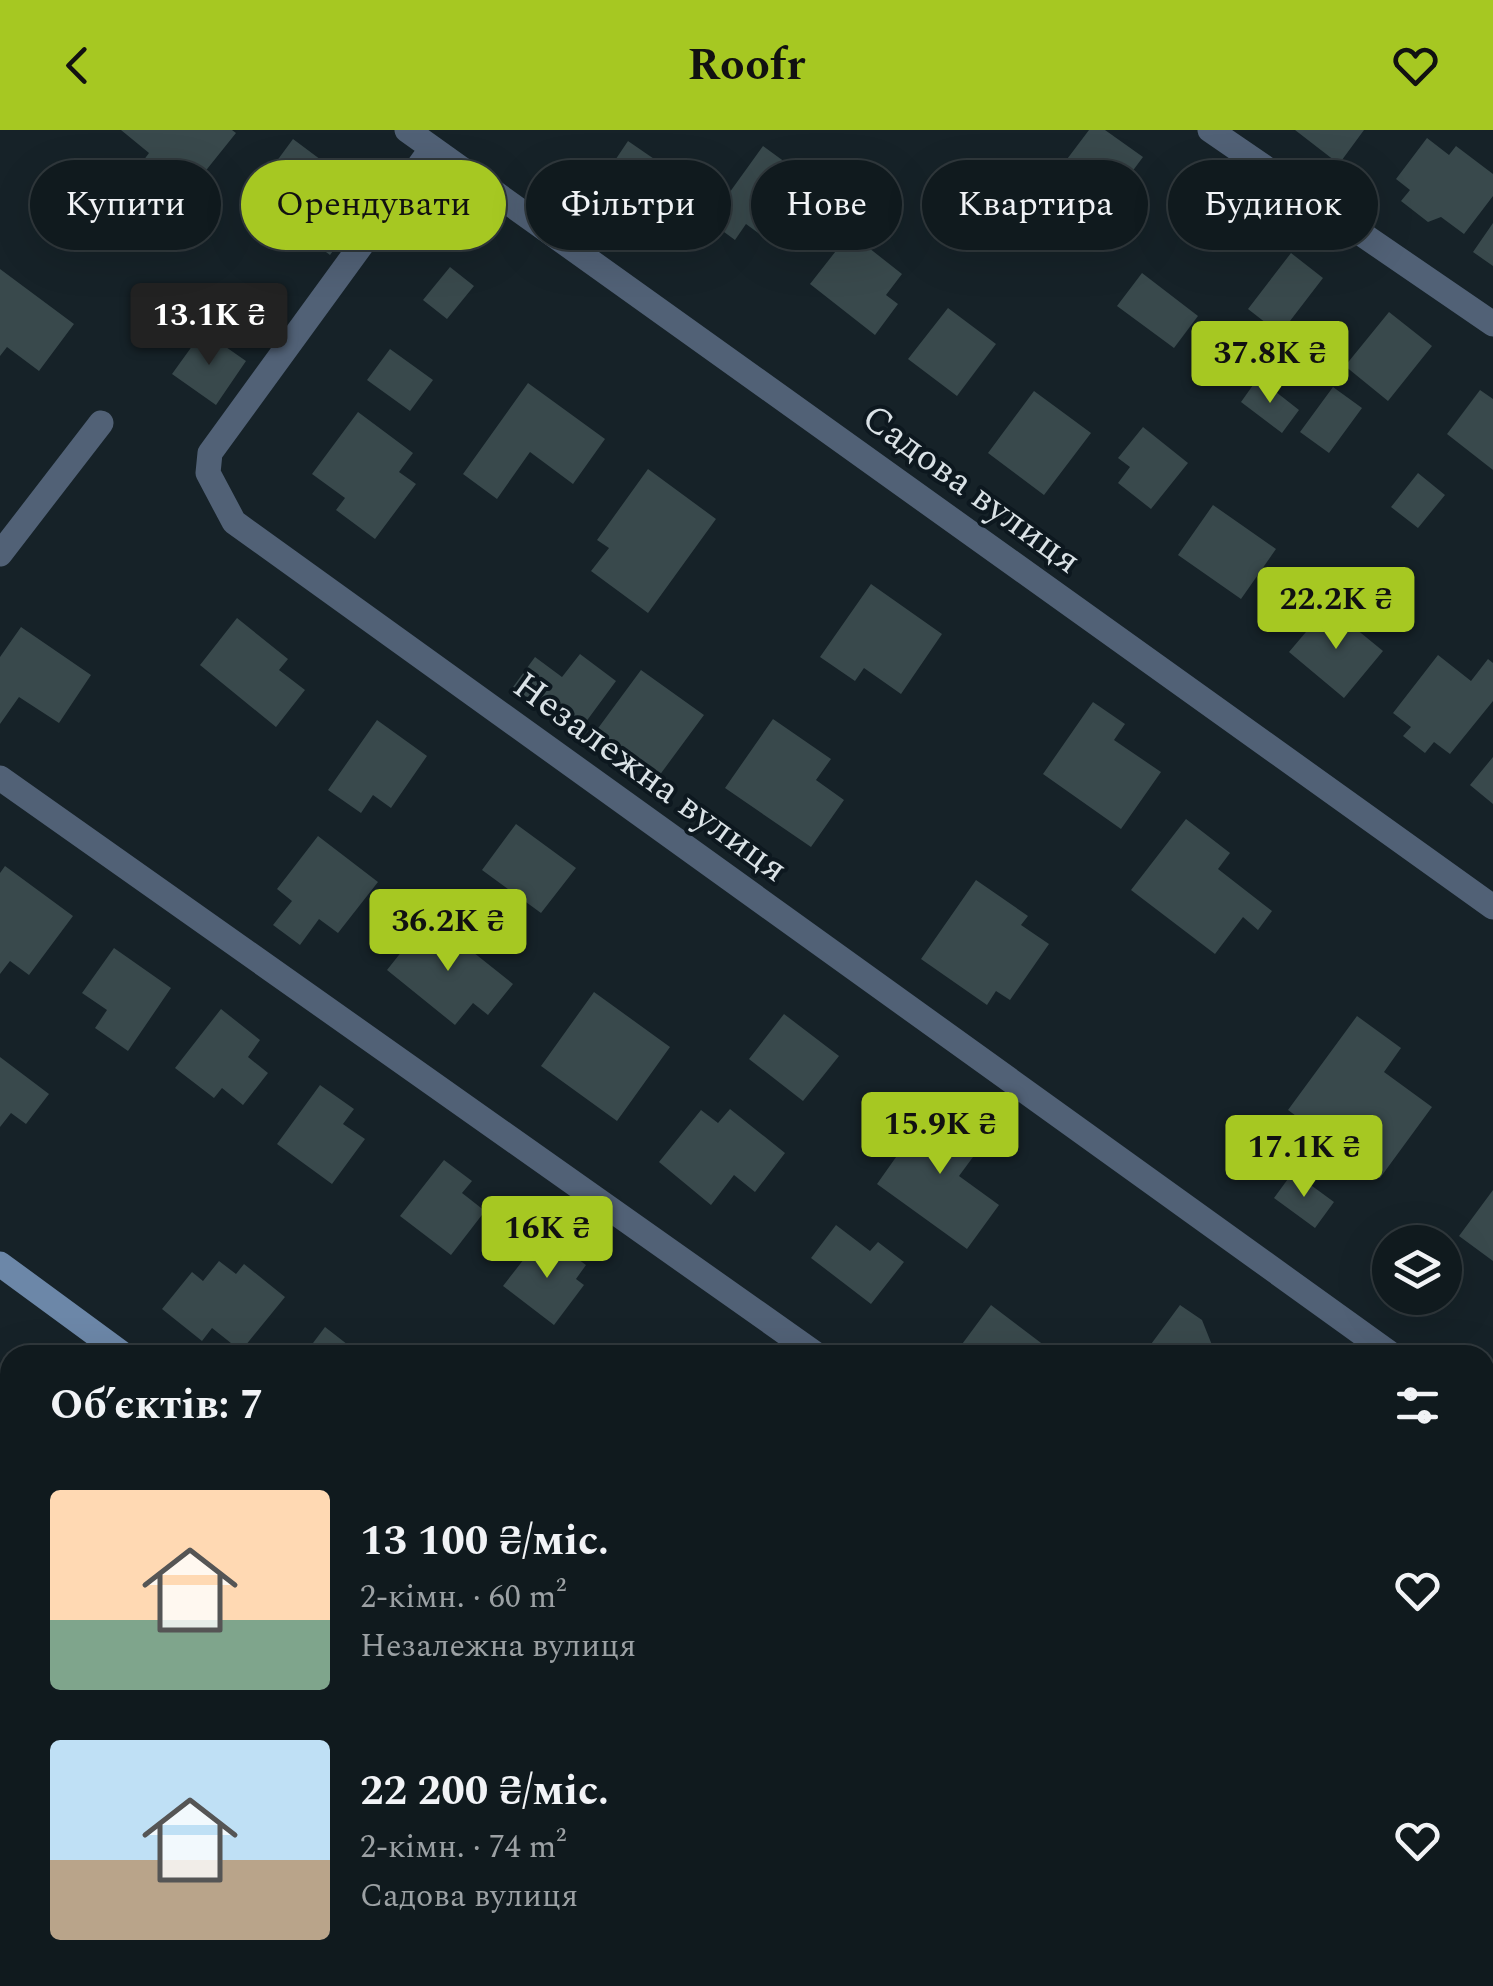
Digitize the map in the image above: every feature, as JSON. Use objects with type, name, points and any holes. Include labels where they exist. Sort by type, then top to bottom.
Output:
[{"type":"main road","points":[[0,1264],[110,1345]]},
{"type":"street","name":"Садова вулиця","points":[[407,130],[1493,907]]},
{"type":"street","points":[[1210,130],[1493,324]]},
{"type":"street","name":"Незалежна вулиця","points":[[432,148],[210,453],[208,474],[234,522],[1378,1345]]},
{"type":"street","points":[[0,554],[101,424]]},
{"type":"street","points":[[0,778],[803,1345]]},
{"type":"building","points":[[121,130],[236,133],[214,160],[144,160],[149,153]]},
{"type":"building","points":[[1089,130],[1105,130],[1143,157],[1141,160],[1066,160]]},
{"type":"building","points":[[1295,130],[1364,130],[1342,160],[1334,160]]},
{"type":"building","points":[[1427,138],[1449,155],[1456,146],[1493,174],[1493,196],[1464,234],[1441,217],[1428,222],[1401,201],[1410,190],[1396,179]]},
{"type":"building","points":[[293,139],[321,160],[278,160]]},
{"type":"building","points":[[628,141],[656,160],[615,160]]},
{"type":"building","points":[[763,146],[782,160],[753,160]]},
{"type":"building","points":[[751,163],[751,228],[746,224],[735,240],[731,237],[731,190]]},
{"type":"building","points":[[1493,223],[1493,266],[1473,252]]},
{"type":"building","points":[[837,250],[872,250],[902,274],[886,295],[898,304],[875,335],[810,284]]},
{"type":"building","points":[[1291,253],[1323,278],[1280,334],[1248,309]]},
{"type":"building","points":[[450,267],[474,286],[447,319],[423,300]]},
{"type":"building","points":[[0,269],[74,324],[39,371],[7,347],[0,356]]},
{"type":"building","points":[[1142,273],[1198,316],[1174,348],[1117,306]]},
{"type":"building","points":[[948,308],[996,344],[957,396],[908,359]]},
{"type":"building","points":[[1389,312],[1432,346],[1388,401],[1345,366]]},
{"type":"building","points":[[203,331],[246,361],[216,405],[172,374]]},
{"type":"building","points":[[390,349],[433,380],[410,411],[367,380]]},
{"type":"building","points":[[1258,378],[1299,410],[1282,433],[1241,402]]},
{"type":"building","points":[[528,383],[605,439],[573,484],[530,452],[497,499],[463,474]]},
{"type":"building","points":[[1333,387],[1362,408],[1329,453],[1300,432]]},
{"type":"building","points":[[1480,390],[1493,399],[1493,470],[1447,434]]},
{"type":"building","points":[[1034,391],[1091,433],[1044,495],[988,453]]},
{"type":"building","points":[[358,412],[413,453],[399,472],[416,484],[375,539],[336,510],[345,498],[312,474]]},
{"type":"building","points":[[1143,427],[1188,463],[1151,509],[1118,483],[1130,467],[1118,458]]},
{"type":"building","points":[[648,469],[716,519],[648,613],[591,571],[609,548],[597,540]]},
{"type":"building","points":[[1418,473],[1445,495],[1418,528],[1391,507]]},
{"type":"building","points":[[1213,505],[1276,549],[1241,599],[1178,555]]},
{"type":"building","points":[[871,584],[942,634],[901,694],[864,668],[855,681],[820,657]]},
{"type":"building","points":[[1328,606],[1383,651],[1344,698],[1289,652]]},
{"type":"building","points":[[237,618],[288,659],[279,670],[305,690],[276,727],[200,665]]},
{"type":"building","points":[[21,627],[91,675],[59,723],[19,697],[0,724],[0,657]]},
{"type":"building","points":[[580,654],[616,681],[577,734],[513,687],[535,657],[562,677]]},
{"type":"building","points":[[1438,655],[1471,681],[1488,659],[1493,663],[1493,701],[1450,754],[1434,742],[1425,753],[1403,736],[1411,727],[1393,713]]},
{"type":"building","points":[[641,670],[704,715],[659,776],[596,731]]},
{"type":"building","points":[[1093,702],[1125,724],[1114,740],[1161,772],[1121,829],[1043,774]]},
{"type":"building","points":[[773,719],[831,759],[816,780],[844,800],[811,847],[725,788]]},
{"type":"building","points":[[377,720],[427,756],[391,808],[373,795],[361,813],[328,790]]},
{"type":"building","points":[[1493,757],[1493,804],[1470,785]]},
{"type":"building","points":[[1186,819],[1230,853],[1218,869],[1272,911],[1258,930],[1243,917],[1215,954],[1131,890]]},
{"type":"building","points":[[516,824],[576,868],[541,913],[482,870]]},
{"type":"building","points":[[318,836],[378,882],[338,933],[319,919],[300,945],[273,925],[292,901],[277,889]]},
{"type":"building","points":[[5,866],[73,916],[29,975],[10,961],[0,974],[0,873]]},
{"type":"building","points":[[976,880],[1028,916],[1021,925],[1049,944],[1010,1000],[996,991],[987,1005],[921,959]]},
{"type":"building","points":[[429,917],[513,984],[488,1015],[473,1003],[455,1025],[387,970]]},
{"type":"building","points":[[114,948],[171,988],[128,1051],[95,1028],[107,1010],[82,993]]},
{"type":"building","points":[[594,992],[670,1047],[617,1121],[541,1066]]},
{"type":"building","points":[[221,1009],[260,1040],[248,1057],[268,1073],[243,1105],[222,1088],[214,1098],[175,1068]]},
{"type":"building","points":[[784,1014],[839,1056],[803,1101],[749,1059]]},
{"type":"building","points":[[1357,1016],[1401,1048],[1384,1072],[1432,1107],[1380,1178],[1288,1110]]},
{"type":"building","points":[[0,1057],[49,1094],[26,1124],[11,1113],[0,1127]]},
{"type":"building","points":[[320,1085],[354,1109],[343,1124],[365,1139],[332,1184],[277,1144]]},
{"type":"building","points":[[937,1099],[973,1125],[958,1146],[973,1157],[959,1176],[999,1205],[967,1249],[877,1184]]},
{"type":"building","points":[[730,1109],[785,1153],[755,1192],[734,1175],[711,1205],[659,1162],[701,1110],[718,1123]]},
{"type":"building","points":[[444,1160],[472,1181],[462,1193],[485,1211],[451,1255],[400,1216]]},
{"type":"building","points":[[1293,1172],[1334,1202],[1315,1228],[1274,1198]]},
{"type":"building","points":[[1493,1190],[1493,1261],[1462,1238],[1462,1232]]},
{"type":"building","points":[[836,1225],[870,1251],[878,1242],[904,1262],[871,1304],[811,1258]]},
{"type":"building","points":[[538,1241],[555,1254],[560,1246],[586,1265],[576,1279],[584,1285],[554,1325],[503,1286]]},
{"type":"building","points":[[219,1261],[236,1274],[244,1264],[285,1297],[246,1345],[233,1345],[212,1328],[202,1341],[162,1309],[192,1272],[203,1281]]},
{"type":"building","points":[[991,1305],[1044,1345],[961,1345]]},
{"type":"building","points":[[1180,1305],[1202,1320],[1212,1345],[1150,1345]]},
{"type":"building","points":[[325,1327],[348,1345],[312,1345]]}]
